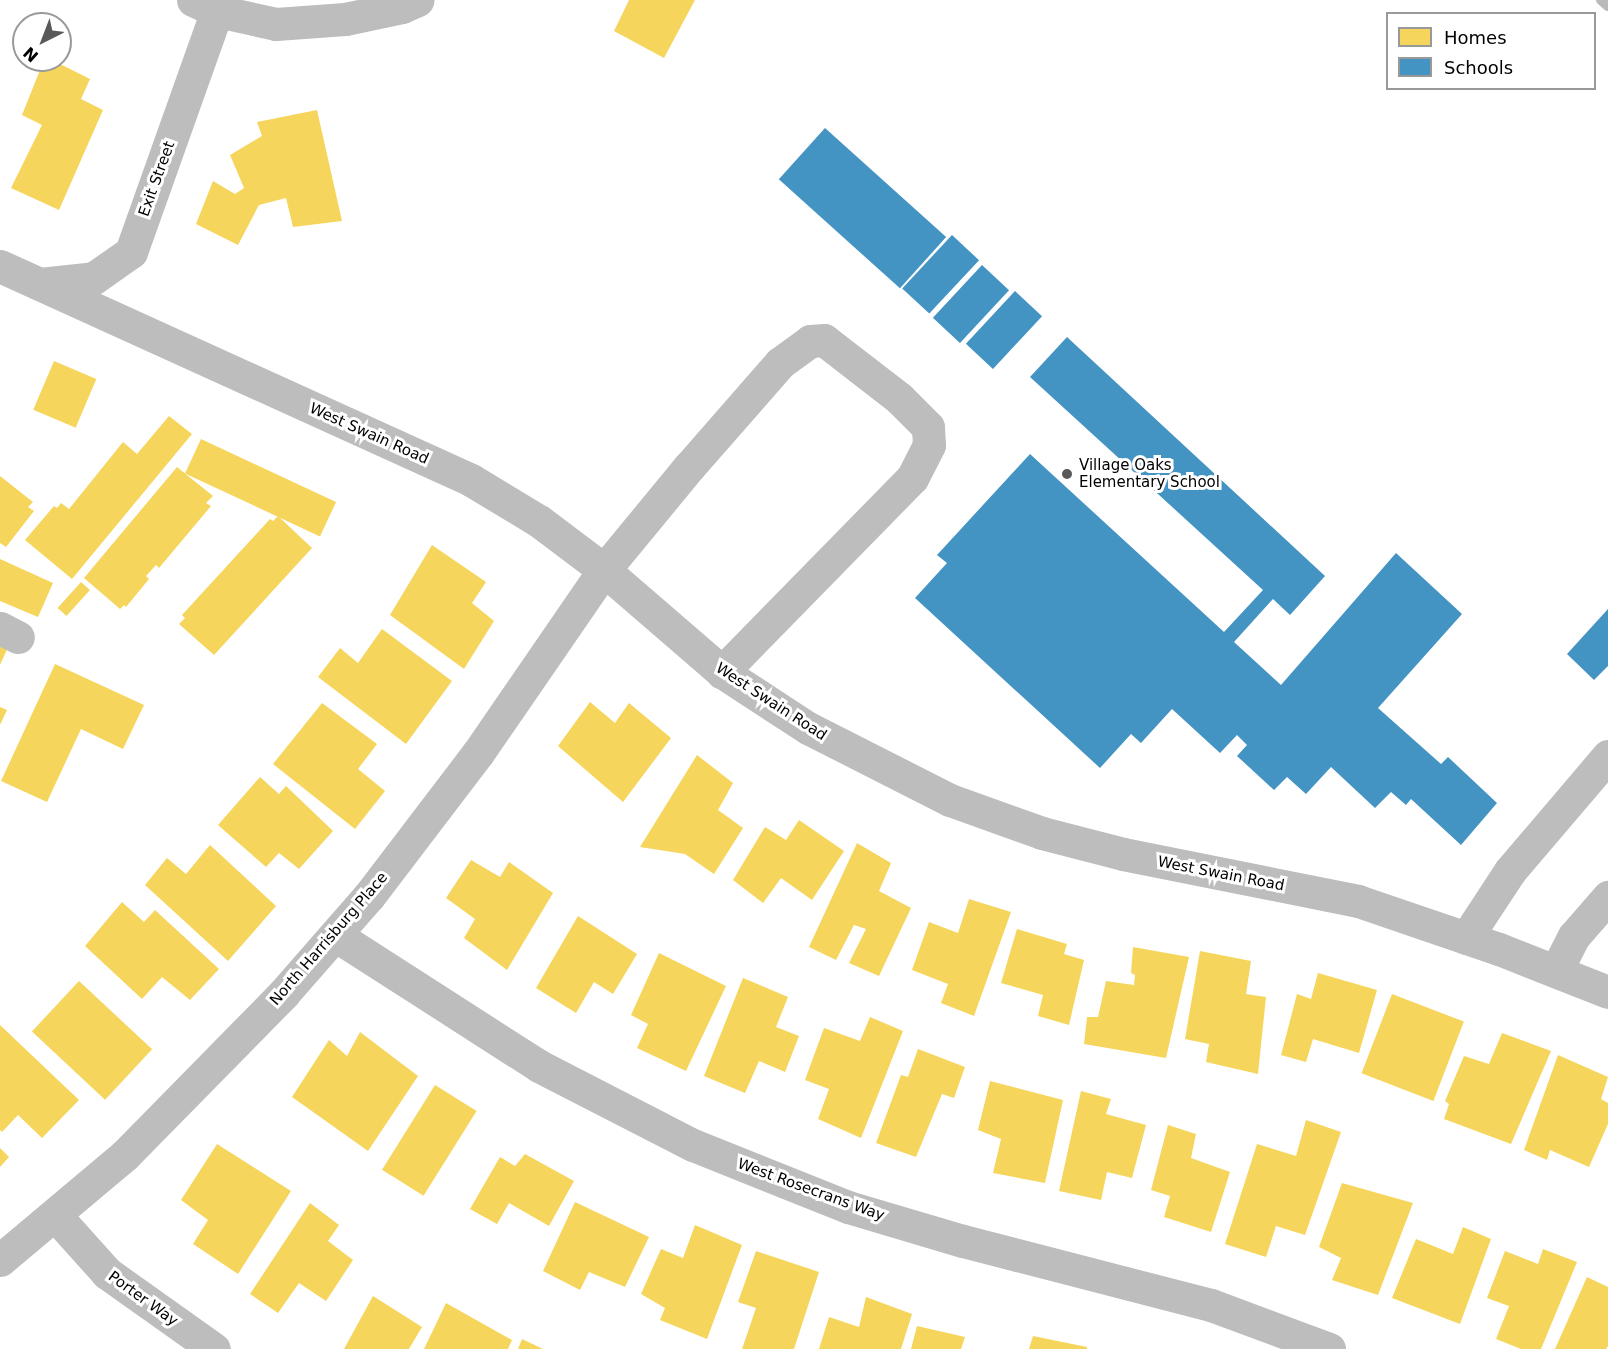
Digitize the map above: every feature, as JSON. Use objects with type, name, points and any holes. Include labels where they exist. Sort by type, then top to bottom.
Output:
[{"type":"street","points":[[205,5],[276,24],[345,19],[402,7],[418,0]]},
{"type":"street","name":"Exit Street","points":[[39,284],[94,278],[130,252],[205,5]]},
{"type":"street","name":"West Swain Road","points":[[0,266],[471,480],[539,521],[604,570],[722,672],[808,728],[950,800],[1042,833],[1123,854],[1358,901],[1466,938],[1608,992]]},
{"type":"street","name":"North Harrisburg Place","points":[[0,1260],[125,1155],[284,993],[369,896],[478,753],[604,570],[689,467],[780,363],[810,341],[824,340],[856,362],[899,398],[928,427],[929,445],[912,478],[722,672]]},
{"type":"street","points":[[1466,938],[1510,871],[1608,756]]},
{"type":"street","points":[[1556,971],[1574,936],[1608,897]]},
{"type":"street","name":"West Rosecrans Way","points":[[335,935],[539,1065],[693,1144],[848,1206],[963,1241],[1210,1305],[1329,1349]]},
{"type":"street","name":"Porter Way","points":[[55,1215],[107,1273],[214,1349]]},
{"type":"building: Homes","points":[[629,0],[695,0],[664,58],[614,31]]},
{"type":"building: Homes","points":[[72,70],[90,79],[81,99],[103,110],[59,210],[11,188],[42,125],[22,115],[39,72],[72,72]]},
{"type":"building: Homes","points":[[317,110],[342,221],[293,227],[286,198],[259,205],[238,245],[196,224],[213,181],[235,194],[244,188],[230,155],[262,136],[257,122]]},
{"type":"building: Homes","points":[[54,361],[96,379],[76,428],[33,410]]},
{"type":"building: Homes","points":[[169,416],[192,434],[72,579],[25,540],[54,506],[57,508],[61,503],[69,509],[123,442],[137,454]]},
{"type":"building: Homes","points":[[201,439],[336,502],[320,536],[185,473]]},
{"type":"building: Homes","points":[[177,467],[213,496],[206,503],[211,506],[159,568],[156,565],[146,576],[149,579],[126,607],[124,605],[120,609],[84,578]]},
{"type":"building: Homes","points":[[0,476],[33,502],[28,507],[34,511],[6,547],[0,543]]},
{"type":"building: Homes","points":[[278,516],[312,548],[214,655],[179,624],[185,618],[182,615],[270,519],[273,521]]},
{"type":"building: Homes","points":[[432,545],[486,582],[472,603],[494,621],[464,669],[390,615]]},
{"type":"building: Homes","points":[[0,559],[53,583],[38,617],[0,601]]},
{"type":"building: Homes","points":[[81,582],[90,590],[66,616],[58,608]]},
{"type":"building: Homes","points":[[382,629],[452,681],[406,744],[318,677],[340,648],[358,663]]},
{"type":"building: Homes","points":[[0,643],[8,647],[0,665]]},
{"type":"building: Homes","points":[[55,664],[144,705],[123,749],[81,729],[47,802],[1,781]]},
{"type":"building: Homes","points":[[590,702],[615,723],[629,703],[671,738],[623,802],[558,746]]},
{"type":"building: Homes","points":[[322,703],[377,744],[358,769],[385,791],[355,829],[273,764]]},
{"type":"building: Homes","points":[[0,707],[7,710],[0,725]]},
{"type":"building: Homes","points":[[697,755],[733,783],[718,810],[743,828],[714,874],[685,854],[640,847]]},
{"type":"building: Homes","points":[[260,777],[279,794],[286,786],[333,831],[299,869],[279,853],[266,867],[218,825]]},
{"type":"building: Homes","points":[[799,820],[844,851],[812,900],[781,878],[763,903],[733,880],[765,827],[786,840]]},
{"type":"building: Homes","points":[[857,843],[891,863],[879,891],[911,908],[879,976],[849,963],[866,929],[854,925],[836,960],[809,947]]},
{"type":"building: Homes","points":[[210,845],[276,906],[228,961],[145,885],[167,858],[186,874]]},
{"type":"building: Homes","points":[[471,860],[500,877],[509,862],[553,893],[507,970],[464,938],[475,919],[446,898]]},
{"type":"building: Homes","points":[[969,899],[1011,912],[974,1016],[941,1003],[948,984],[912,970],[929,922],[958,933]]},
{"type":"building: Homes","points":[[122,902],[144,922],[155,910],[219,969],[190,1000],[162,977],[142,999],[85,946]]},
{"type":"building: Homes","points":[[578,916],[637,954],[613,994],[594,982],[576,1013],[536,988]]},
{"type":"building: Homes","points":[[1017,929],[1067,944],[1064,954],[1084,960],[1069,1025],[1038,1016],[1043,995],[1001,983]]},
{"type":"building: Homes","points":[[1133,947],[1189,957],[1166,1058],[1084,1044],[1087,1017],[1098,1017],[1106,981],[1134,985],[1135,975],[1131,973]]},
{"type":"building: Homes","points":[[1200,951],[1251,961],[1246,994],[1266,997],[1258,1074],[1206,1062],[1209,1044],[1185,1039]]},
{"type":"building: Homes","points":[[659,953],[726,986],[686,1071],[637,1048],[648,1024],[631,1015]]},
{"type":"building: Homes","points":[[1318,973],[1377,990],[1359,1053],[1313,1039],[1306,1062],[1281,1055],[1297,994],[1311,999]]},
{"type":"building: Homes","points":[[743,978],[788,997],[776,1027],[799,1036],[785,1072],[759,1061],[745,1093],[704,1076]]},
{"type":"building: Homes","points":[[79,981],[152,1049],[105,1100],[32,1031]]},
{"type":"building: Homes","points":[[1392,994],[1464,1022],[1433,1101],[1362,1073]]},
{"type":"building: Homes","points":[[870,1017],[903,1031],[861,1138],[818,1119],[829,1089],[805,1080],[824,1028],[860,1041]]},
{"type":"building: Homes","points":[[0,1025],[79,1100],[42,1138],[18,1115],[2,1132],[0,1130]]},
{"type":"building: Homes","points":[[360,1032],[418,1076],[368,1151],[292,1097],[329,1040],[347,1056]]},
{"type":"building: Homes","points":[[1502,1033],[1551,1051],[1511,1144],[1444,1119],[1449,1104],[1445,1101],[1464,1056],[1489,1064]]},
{"type":"building: Homes","points":[[918,1049],[965,1067],[954,1098],[942,1094],[916,1157],[876,1143],[901,1075],[908,1077]]},
{"type":"building: Homes","points":[[1558,1055],[1608,1077],[1601,1099],[1608,1103],[1608,1124],[1589,1167],[1550,1150],[1547,1160],[1524,1150]]},
{"type":"building: Homes","points":[[990,1081],[1063,1100],[1045,1183],[993,1173],[1001,1139],[978,1130]]},
{"type":"building: Homes","points":[[435,1085],[477,1111],[424,1196],[382,1170]]},
{"type":"building: Homes","points":[[1081,1091],[1111,1099],[1106,1114],[1146,1125],[1132,1178],[1107,1172],[1101,1200],[1059,1191]]},
{"type":"building: Homes","points":[[1306,1120],[1341,1132],[1305,1235],[1276,1226],[1266,1257],[1225,1244],[1257,1144],[1296,1156]]},
{"type":"building: Homes","points":[[1168,1125],[1196,1134],[1191,1158],[1230,1172],[1211,1232],[1164,1217],[1170,1196],[1151,1190]]},
{"type":"building: Homes","points":[[217,1144],[291,1191],[238,1274],[193,1244],[208,1220],[181,1200]]},
{"type":"building: Homes","points":[[0,1148],[9,1157],[0,1167]]},
{"type":"building: Homes","points":[[525,1154],[574,1181],[549,1226],[509,1203],[497,1224],[470,1209],[500,1157],[515,1166]]},
{"type":"building: Homes","points":[[1342,1183],[1413,1203],[1378,1295],[1332,1280],[1341,1258],[1319,1247]]},
{"type":"building: Homes","points":[[575,1202],[649,1237],[625,1287],[589,1272],[580,1290],[543,1271]]},
{"type":"building: Homes","points":[[310,1203],[339,1225],[328,1241],[353,1260],[326,1301],[299,1283],[278,1313],[250,1294]]},
{"type":"building: Homes","points":[[695,1225],[742,1245],[707,1339],[660,1320],[665,1308],[641,1294],[661,1249],[683,1258]]},
{"type":"building: Homes","points":[[1463,1227],[1491,1239],[1460,1324],[1392,1298],[1416,1239],[1453,1254]]},
{"type":"building: Homes","points":[[1543,1249],[1577,1262],[1541,1349],[1521,1349],[1496,1339],[1509,1306],[1487,1298],[1505,1251],[1538,1264]]},
{"type":"building: Homes","points":[[756,1251],[819,1272],[794,1349],[742,1349],[756,1308],[738,1302]]},
{"type":"building: Homes","points":[[1587,1277],[1608,1287],[1608,1346],[1606,1349],[1555,1349]]},
{"type":"building: Homes","points":[[373,1296],[422,1327],[409,1349],[344,1349]]},
{"type":"building: Homes","points":[[866,1297],[912,1314],[901,1349],[819,1349],[829,1317],[859,1327]]},
{"type":"building: Homes","points":[[446,1303],[512,1340],[508,1349],[424,1349]]},
{"type":"building: Homes","points":[[917,1326],[965,1337],[961,1349],[911,1349]]},
{"type":"building: Homes","points":[[1033,1336],[1087,1347],[1087,1349],[1029,1349]]},
{"type":"building: Homes","points":[[522,1339],[543,1349],[518,1349]]},
{"type":"building: Schools","points":[[825,128],[946,237],[900,288],[779,179]]},
{"type":"building: Schools","points":[[952,235],[979,260],[929,314],[902,288]]},
{"type":"building: Schools","points":[[982,265],[1009,290],[960,343],[933,318]]},
{"type":"building: Schools","points":[[1015,291],[1042,316],[993,369],[966,344]]},
{"type":"building: Schools","points":[[1067,337],[1325,576],[1290,615],[1273,599],[1234,642],[1281,685],[1396,553],[1462,614],[1378,708],[1441,764],[1448,757],[1497,803],[1461,845],[1411,799],[1406,805],[1391,792],[1375,808],[1331,767],[1306,794],[1287,777],[1274,790],[1237,756],[1247,745],[1237,735],[1220,753],[1172,709],[1141,743],[1131,734],[1100,768],[915,598],[947,563],[937,555],[1030,454],[1224,632],[1263,590],[1030,377]]},
{"type":"building: Schools","points":[[1608,609],[1608,666],[1594,680],[1567,654]]},
{"type":"waterway","points":[[1601,0],[1608,6]]},
{"type":"place","name":"Village Oaks Elementary School","points":[[1067,474]]}]
